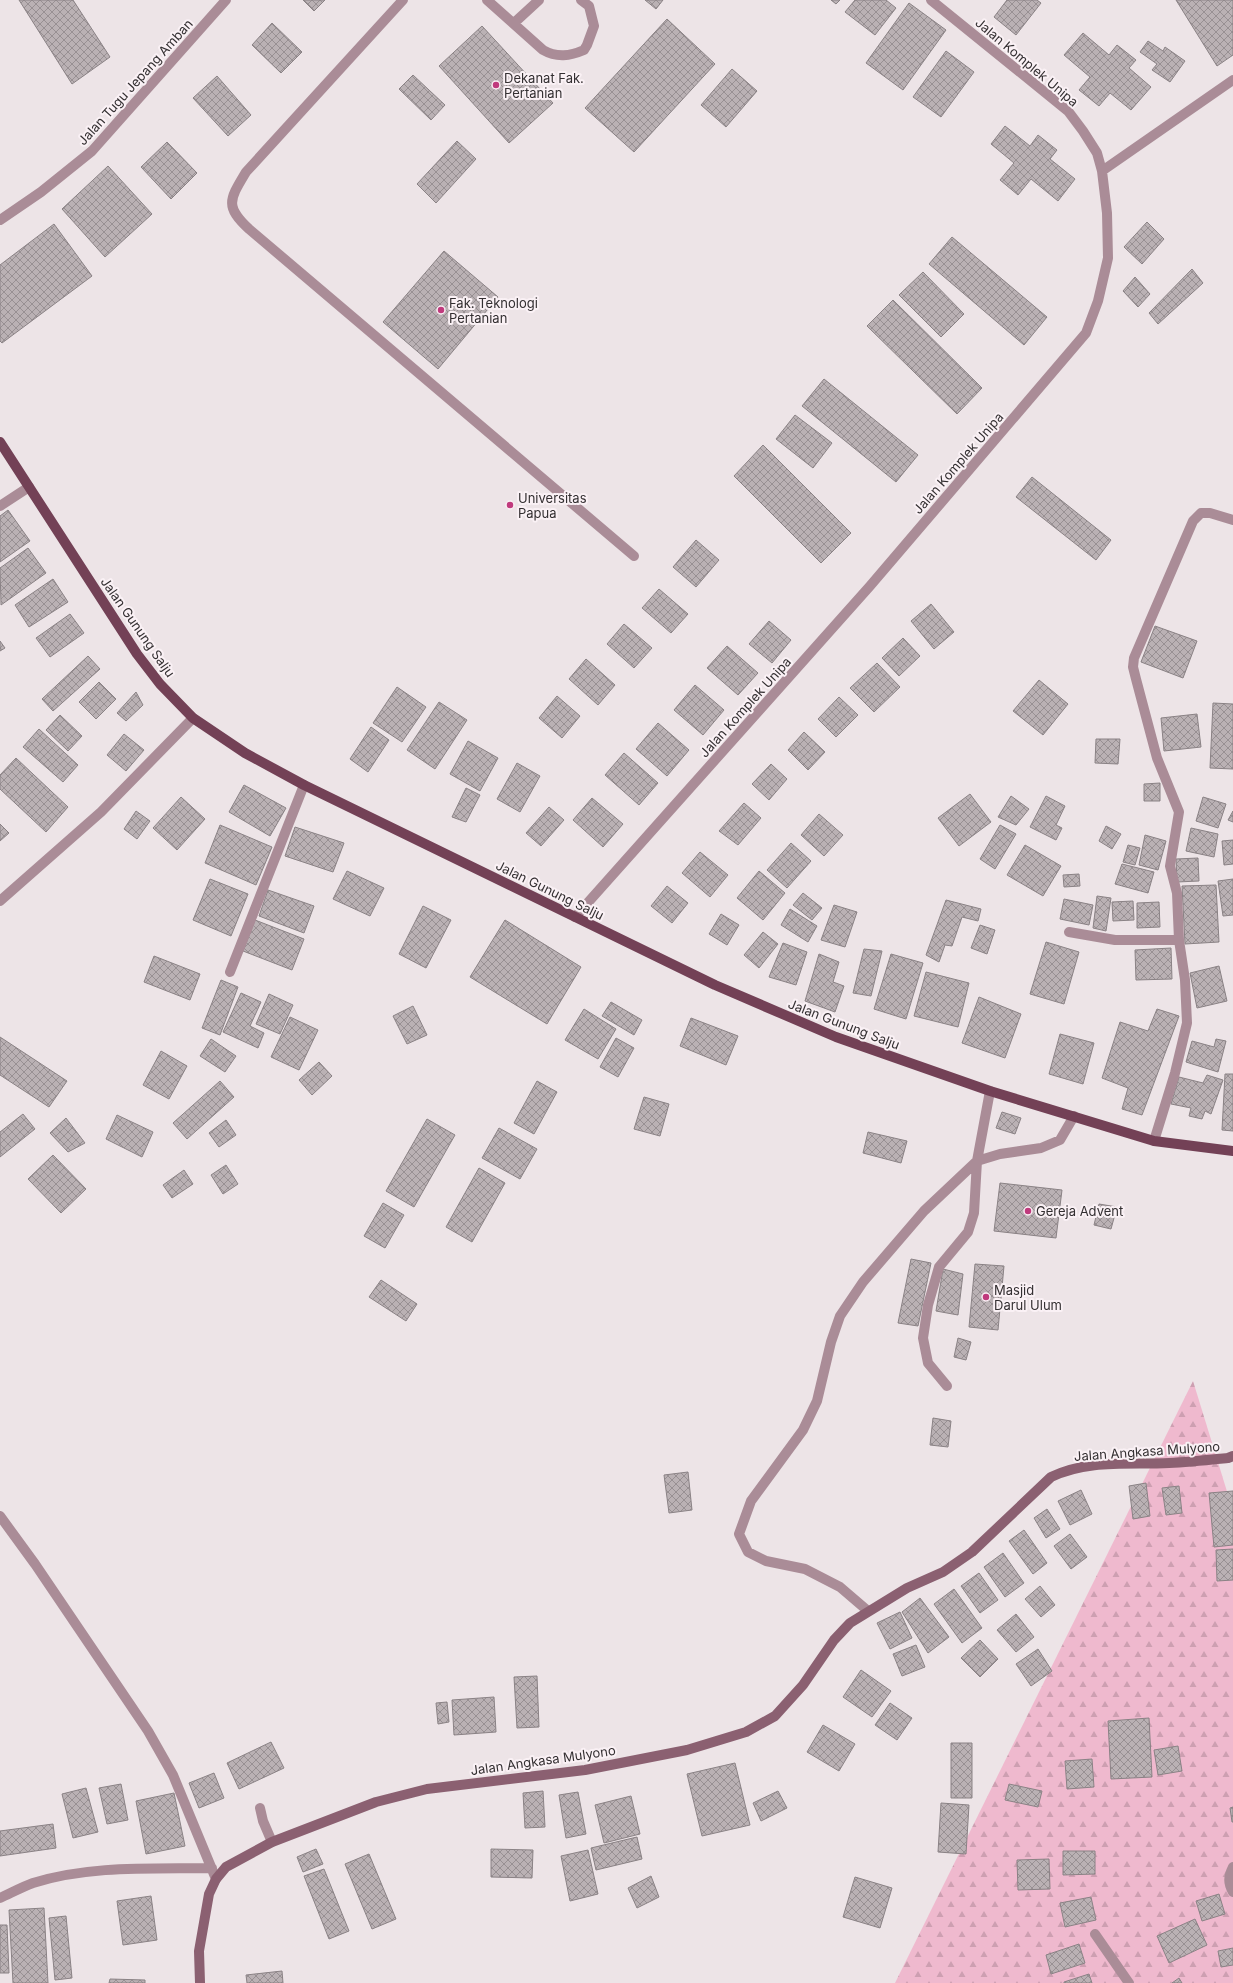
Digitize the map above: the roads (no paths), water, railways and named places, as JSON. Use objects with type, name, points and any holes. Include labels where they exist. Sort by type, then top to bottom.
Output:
[{"type":"main road","name":"Jalan Gunung Salju","points":[[0,442],[137,654],[160,684],[193,718],[245,753],[304,785],[715,985],[836,1037],[990,1091],[1154,1141],[1233,1151]]},
{"type":"main road","name":"Jalan Angkasa Mulyono","points":[[200,1983],[199,1951],[209,1894],[216,1879],[226,1867],[272,1842],[376,1802],[427,1789],[585,1770],[687,1750],[746,1732],[775,1716],[803,1685],[834,1640],[850,1623],[907,1588],[943,1572],[972,1552],[1051,1477],[1067,1469],[1088,1465],[1170,1463],[1231,1459]]},
{"type":"street","name":"Jalan Tugu Jepang Amban","points":[[0,220],[41,192],[92,151],[226,0]]},
{"type":"street","points":[[402,0],[246,172],[235,190],[232,210],[237,218],[249,229],[634,556]]},
{"type":"street","points":[[487,0],[551,54],[564,56],[578,52],[587,45],[594,26],[589,6],[581,0]]},
{"type":"street","points":[[514,24],[539,0]]},
{"type":"street","name":"Jalan Komplek Unipa","points":[[575,917],[870,586],[1086,333],[1098,300],[1108,258],[1107,213],[1102,171],[1097,154],[1083,131],[1068,111],[931,0]]},
{"type":"street","points":[[1102,171],[1233,80]]},
{"type":"street","points":[[0,506],[29,487]]},
{"type":"street","points":[[1154,1141],[1175,1073],[1187,1023],[1185,980],[1179,940],[1176,894],[1170,866],[1179,812],[1157,758],[1133,667],[1134,658],[1193,521],[1201,514],[1210,513],[1233,520]]},
{"type":"street","points":[[0,901],[101,812],[193,718]]},
{"type":"street","points":[[230,972],[304,785]]},
{"type":"street","points":[[1069,932],[1115,940],[1179,940]]},
{"type":"street","points":[[947,1386],[928,1363],[923,1338],[928,1305],[939,1267],[968,1232],[974,1213],[977,1161],[990,1091]]},
{"type":"street","points":[[868,1611],[840,1587],[805,1569],[766,1561],[748,1552],[739,1534],[750,1501],[803,1430],[817,1401],[830,1342],[840,1316],[863,1282],[924,1211],[977,1161],[1000,1154],[1041,1148],[1060,1140],[1074,1116]]},
{"type":"street","points":[[0,1516],[36,1564],[148,1731],[173,1775],[216,1879]]},
{"type":"street","points":[[260,1808],[272,1842]]},
{"type":"street","points":[[1233,1867],[1229,1877],[1229,1885],[1233,1892]]},
{"type":"street","points":[[0,1898],[33,1883],[65,1876],[118,1870],[212,1868]]},
{"type":"street","points":[[1095,1934],[1129,1983]]},
{"type":"place","name":"Dekanat Fak. Pertanian","points":[[496,85]]},
{"type":"place","name":"Fak. Teknologi Pertanian","points":[[441,310]]},
{"type":"place","name":"Universitas Papua","points":[[510,505]]},
{"type":"place","name":"Gereja Advent","points":[[1028,1211]]},
{"type":"place","name":"Masjid Darul Ulum","points":[[986,1297]]}]
